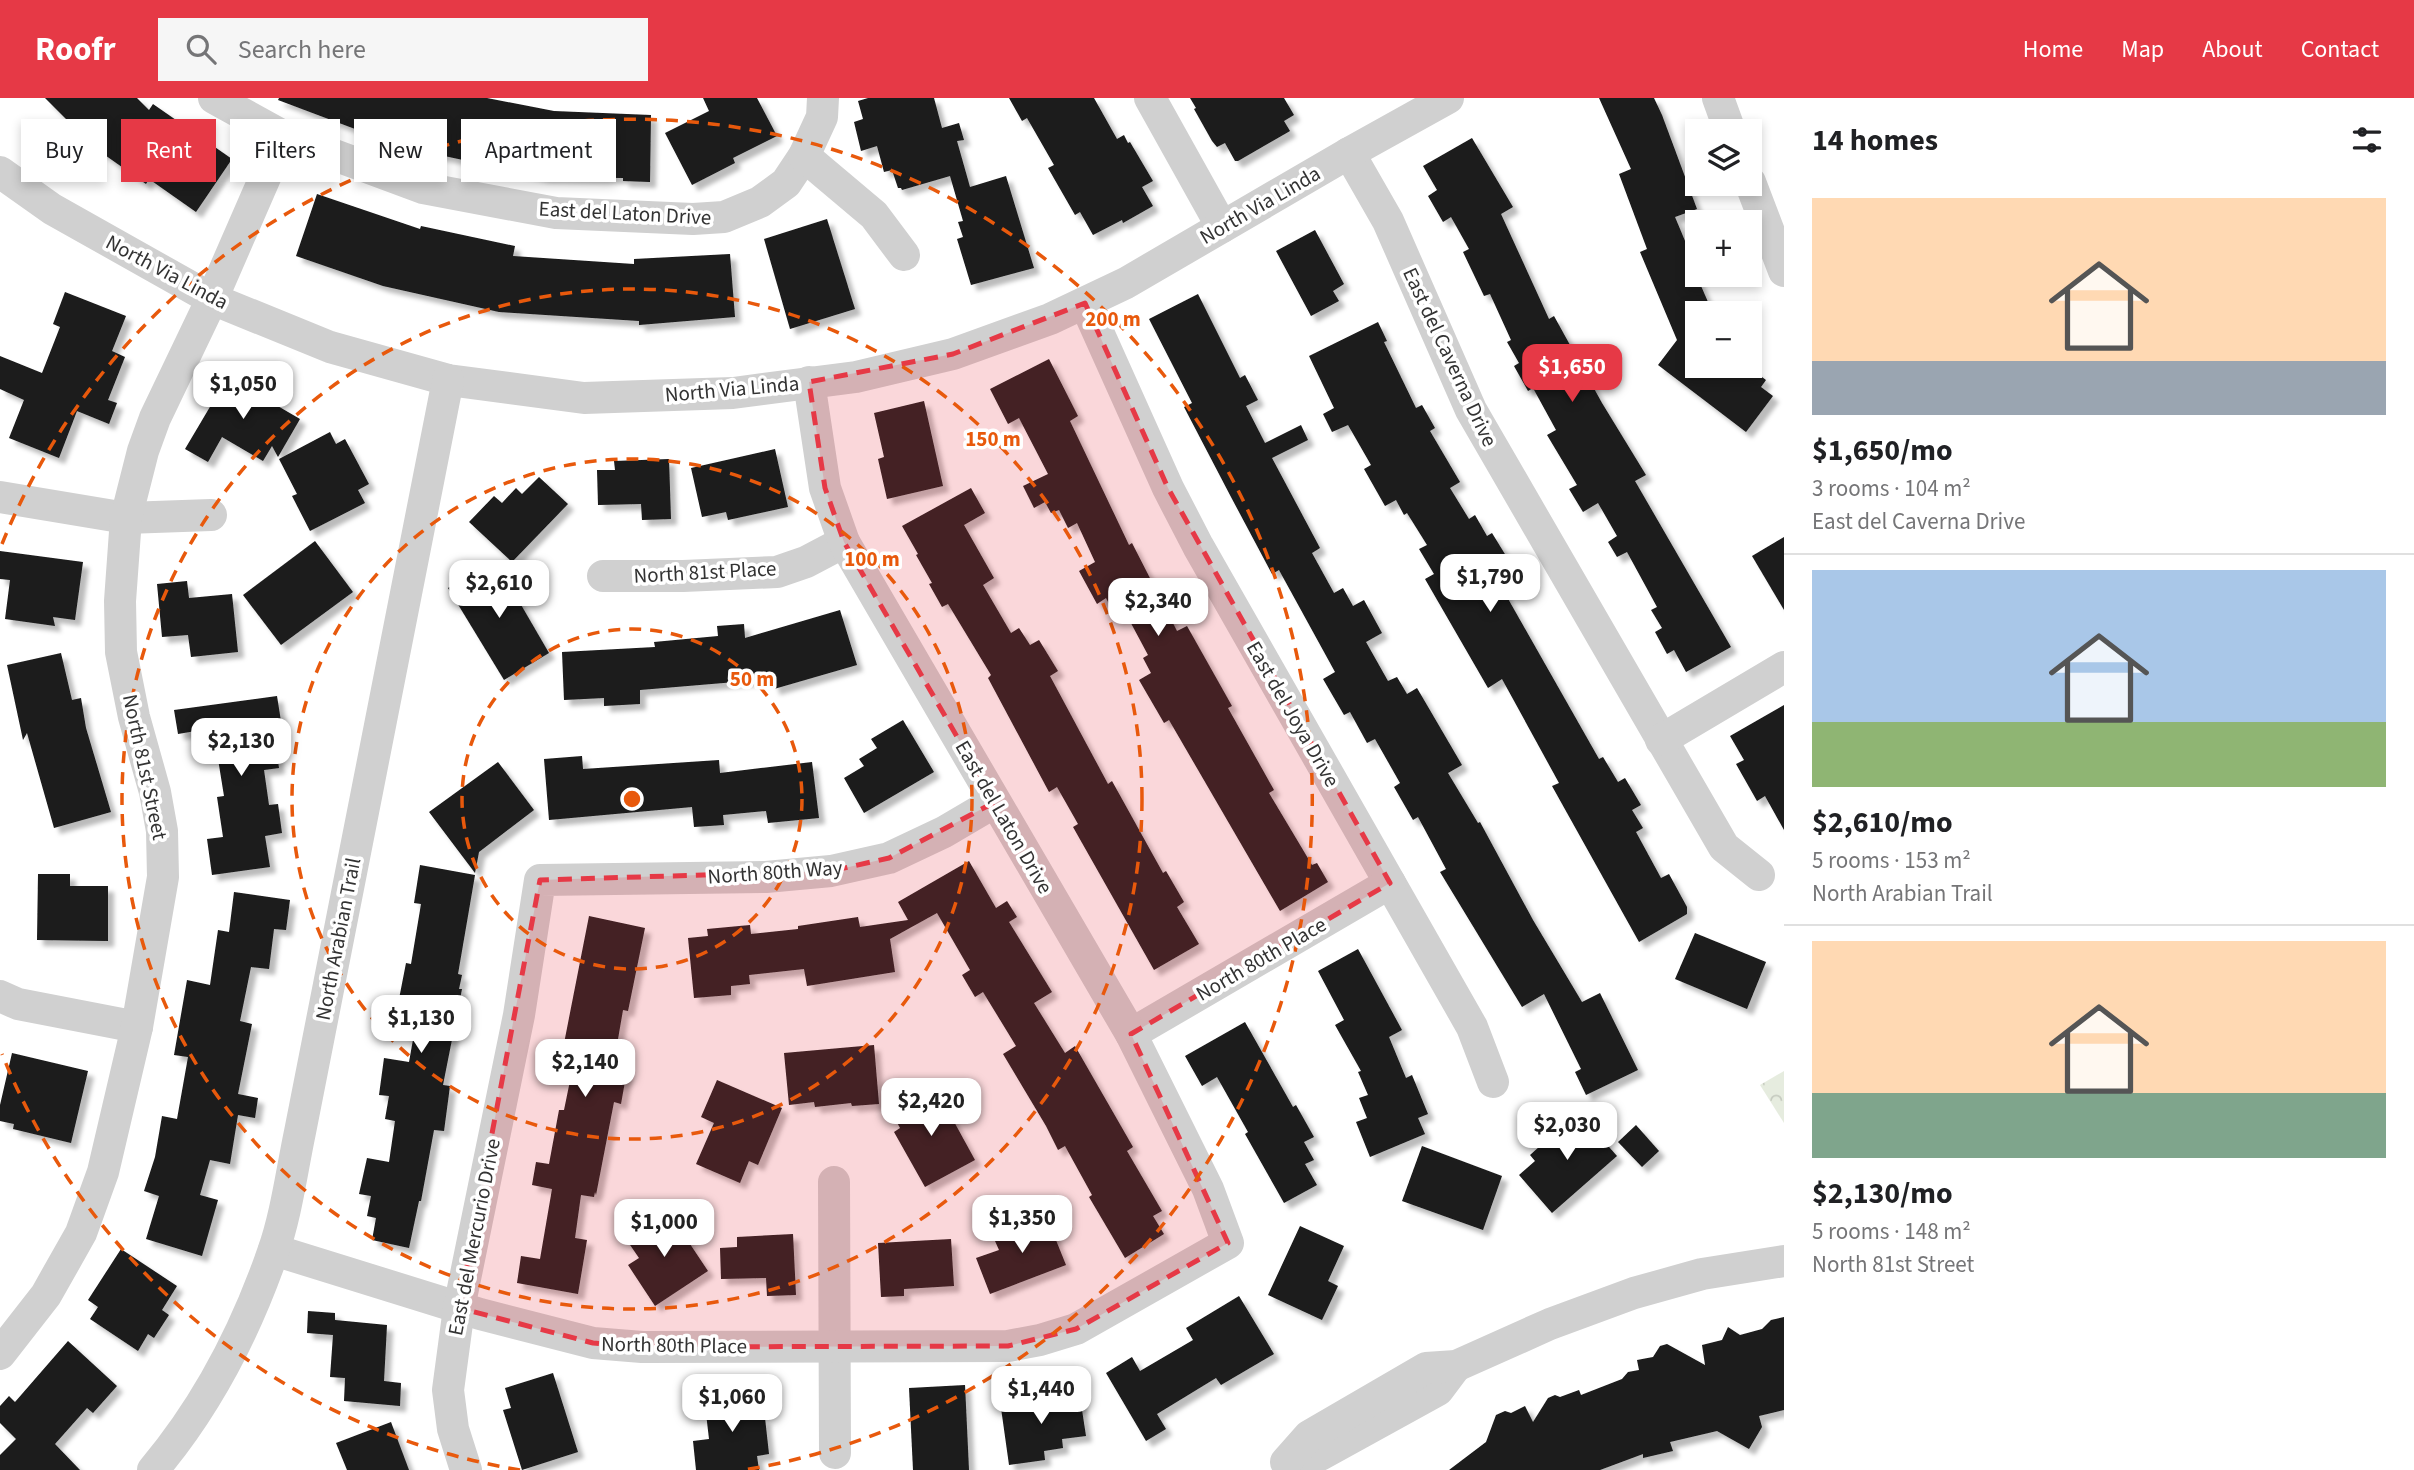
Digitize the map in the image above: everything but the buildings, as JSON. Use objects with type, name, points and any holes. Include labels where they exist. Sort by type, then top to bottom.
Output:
[{"type":"street","name":"East del Laton Drive","points":[[214,98],[252,119]]},
{"type":"street","name":"East del Laton Drive","points":[[340,157],[423,188],[556,213],[693,219],[724,217],[760,202],[786,183],[804,156],[822,117],[823,98]]},
{"type":"street","points":[[1150,98],[1222,227]]},
{"type":"street","name":"North Via Linda","points":[[0,172],[52,209],[212,299],[330,347],[448,380],[584,398],[733,393],[856,377],[953,354],[1050,319],[1126,284],[1448,98]]},
{"type":"street","points":[[1718,98],[1726,119]]},
{"type":"street","name":"East del Caverna Drive","points":[[1349,153],[1388,221],[1471,411],[1724,847],[1759,875]]},
{"type":"street","points":[[804,156],[874,215],[904,255]]},
{"type":"street","name":"North 81st Street","points":[[0,1354],[46,1295],[80,1233],[103,1172],[137,1027],[163,877],[162,831],[155,792],[134,717],[121,652],[120,601],[126,518],[143,451],[155,418],[212,299],[263,182]]},
{"type":"street","points":[[1755,196],[1784,271]]},
{"type":"street","name":"East del Joya Drive","points":[[1085,303],[1186,523],[1472,1027],[1493,1082]]},
{"type":"street","name":"North Arabian Trail","points":[[153,1470],[172,1447],[215,1382],[246,1320],[274,1250],[303,1119],[448,380]]},
{"type":"street","name":"East del Laton Drive","points":[[809,382],[825,488],[844,542],[1131,1034],[1208,1189],[1228,1243]]},
{"type":"street","points":[[0,497],[126,518],[211,515]]},
{"type":"street","name":"North 81st Place","points":[[603,576],[777,572],[806,562],[844,542]]},
{"type":"street","points":[[1661,740],[1784,667]]},
{"type":"street","name":"North 80th Way","points":[[540,880],[765,877],[831,871],[889,858],[944,832],[995,802]]},
{"type":"street","name":"East del Mercurio Drive","points":[[466,1470],[453,1429],[448,1390],[459,1308],[519,1015],[540,880]]},
{"type":"street","name":"North 80th Place","points":[[1131,1034],[1390,883]]},
{"type":"street","points":[[0,996],[18,1004],[137,1027]]},
{"type":"street","points":[[834,1182],[835,1453]]},
{"type":"street","name":"North 80th Place","points":[[274,1250],[459,1308],[593,1343],[642,1347],[1008,1346],[1076,1329],[1228,1243]]},
{"type":"street","points":[[1279,1466],[1310,1436],[1426,1368],[1456,1366],[1550,1324],[1634,1293],[1702,1274],[1784,1261]]},
{"type":"highlighted area","points":[[1085,303],[1168,488],[1390,883],[1131,1034],[1228,1243],[1076,1329],[1008,1346],[642,1347],[593,1343],[459,1308],[540,880],[831,871],[889,858],[995,802],[844,542],[825,488],[809,382],[953,354]]},
{"type":"green space","points":[[1784,1071],[1784,1123],[1760,1085]]}]
